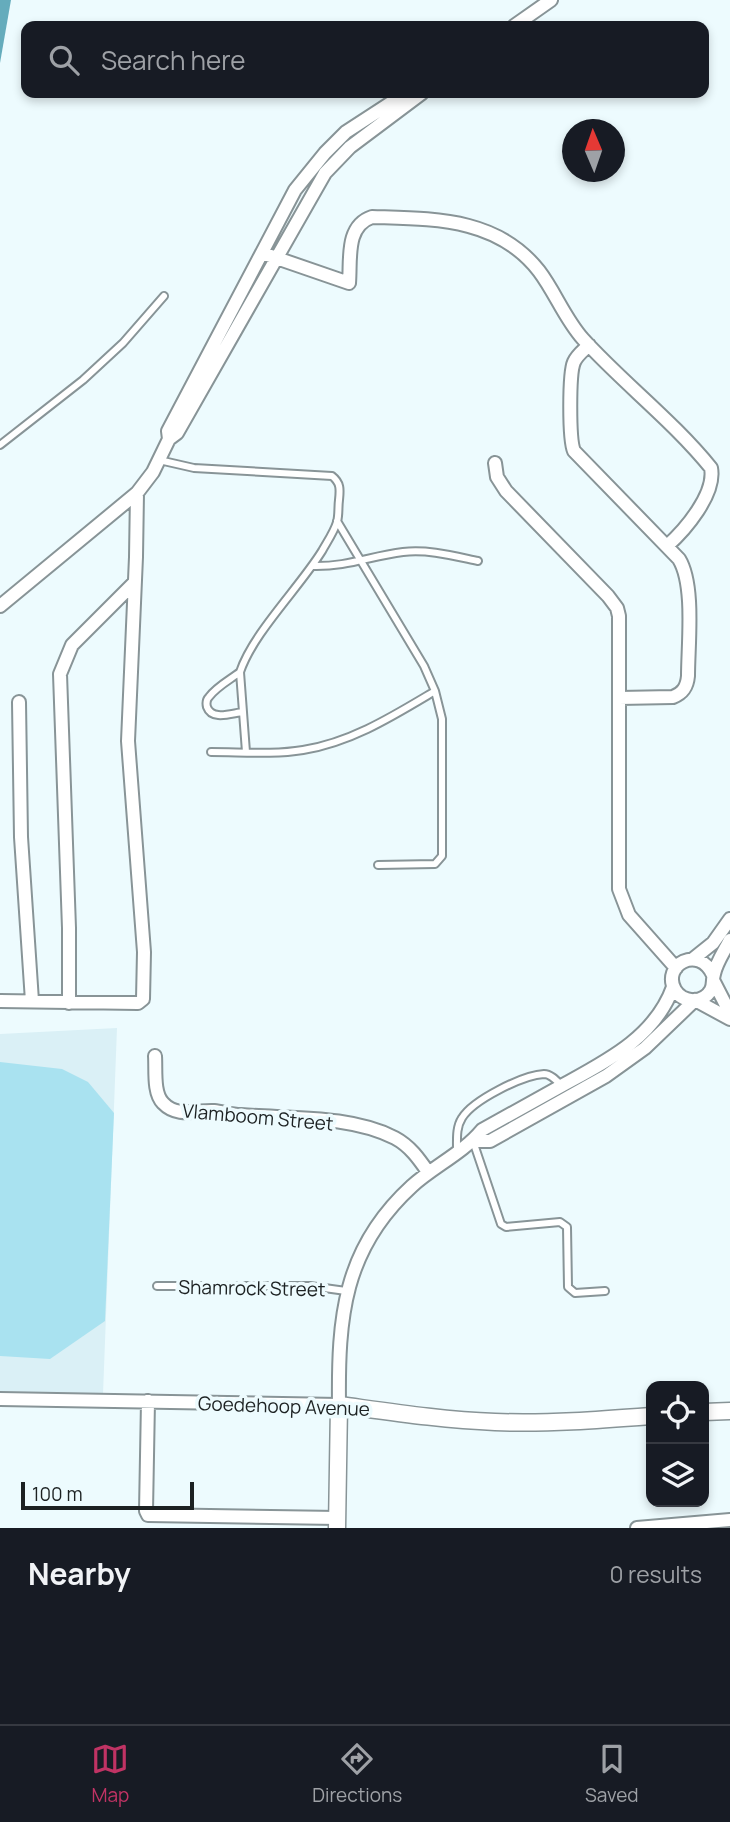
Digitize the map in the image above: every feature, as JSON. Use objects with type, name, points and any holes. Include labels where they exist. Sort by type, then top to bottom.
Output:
[{"type":"street","points":[[520,21],[551,0]]},
{"type":"street","points":[[169,439],[168,430],[295,190],[346,132],[398,98]]},
{"type":"street","points":[[0,606],[137,493],[159,460],[169,439],[177,433],[325,173],[350,147],[415,98]]},
{"type":"street","points":[[262,253],[349,283],[352,234],[363,220],[372,217],[446,220],[468,225],[493,234],[517,250],[537,269],[581,337],[711,468],[710,484],[690,524],[667,546]]},
{"type":"street","points":[[589,345],[579,355],[572,369],[571,445],[580,459],[684,566],[689,586],[687,682],[681,694],[673,697],[619,698]]},
{"type":"street","points":[[495,463],[497,477],[506,491],[617,608],[619,889],[629,915],[676,968]]},
{"type":"street","points":[[0,1001],[138,1003],[142,999],[144,952],[128,741],[137,493]]},
{"type":"street","points":[[69,1003],[60,674],[72,645],[135,582]]},
{"type":"street","points":[[19,702],[21,837],[32,1000]]},
{"type":"street","points":[[693,959],[713,943],[730,919]]},
{"type":"street","points":[[148,1401],[146,1514],[175,1522],[337,1523],[340,1327],[346,1291],[358,1260],[377,1224],[399,1198],[428,1172],[473,1141],[482,1130],[606,1076],[645,1048],[695,1000],[708,994],[730,940]]},
{"type":"street","points":[[565,1092],[633,1043],[661,1013],[673,987],[673,974],[686,960],[706,963],[730,1013]]},
{"type":"street","points":[[673,987],[682,997],[695,1000],[730,1019]]},
{"type":"street","name":"Vlamboom Street","points":[[155,1056],[157,1092],[161,1101],[171,1109],[296,1117],[378,1131],[407,1145],[428,1172]]},
{"type":"street","name":"Goedehoop Avenue","points":[[0,1399],[339,1405],[495,1422],[563,1422],[646,1416]]},
{"type":"street","points":[[709,1412],[730,1410]]},
{"type":"street","points":[[637,1528],[730,1520]]},
{"type":"lane","points":[[0,445],[83,380],[122,343],[164,296]]},
{"type":"lane","points":[[159,460],[194,468],[332,476],[338,480],[340,487],[337,521],[312,566],[255,644],[240,672],[209,696],[206,702],[208,710],[219,716],[243,712]]},
{"type":"lane","points":[[337,521],[424,666],[435,691],[442,719],[442,856],[435,864],[378,865]]},
{"type":"lane","points":[[312,566],[335,566],[402,552],[423,551],[478,561]]},
{"type":"lane","points":[[240,672],[246,752]]},
{"type":"lane","points":[[211,752],[305,750],[360,734],[435,691]]},
{"type":"lane","points":[[457,1152],[459,1123],[463,1116],[475,1104],[505,1086],[544,1074],[552,1076],[565,1092]]},
{"type":"lane","points":[[473,1141],[501,1224],[506,1227],[560,1222],[564,1224],[567,1227],[568,1287],[575,1293],[604,1292]]},
{"type":"lane","name":"Shamrock Street","points":[[157,1286],[310,1286],[346,1291]]},
{"type":"shaded area","points":[[0,0],[11,0],[0,63]]},
{"type":"shaded area","points":[[117,1028],[103,1394],[0,1393],[0,1034]]},
{"type":"shaded area","points":[[0,1062],[62,1069],[88,1082],[114,1113],[105,1321],[50,1359],[0,1356]]}]
